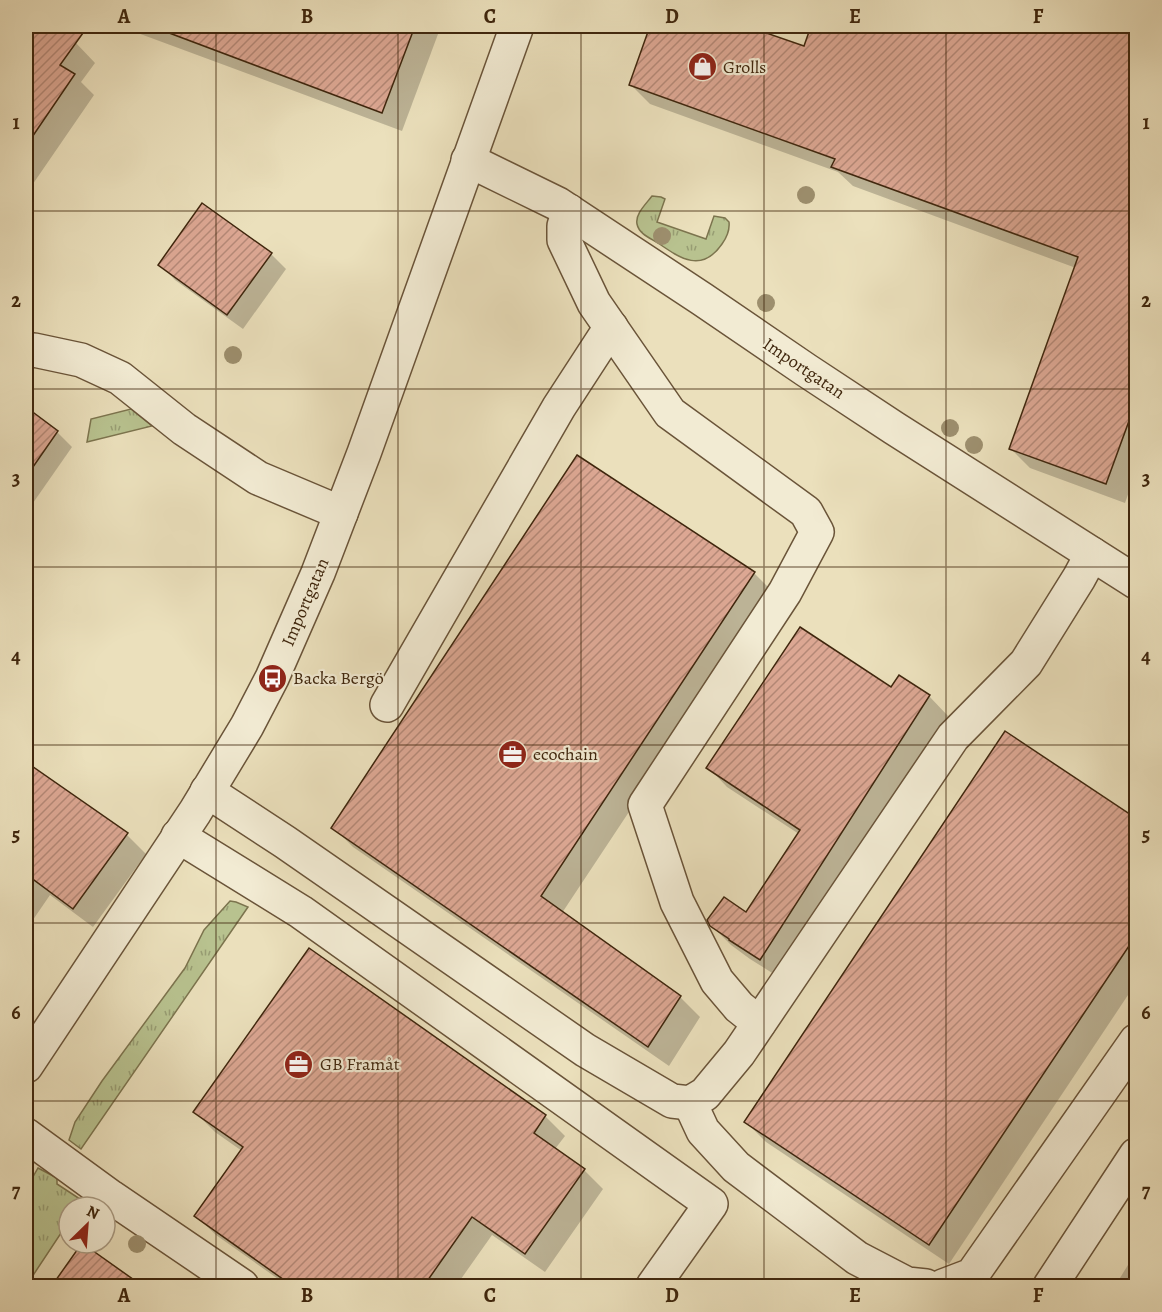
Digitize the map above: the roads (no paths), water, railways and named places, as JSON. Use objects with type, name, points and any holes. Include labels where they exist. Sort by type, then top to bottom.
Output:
[{"type":"street","name":"Importgatan","points":[[26,1066],[207,791],[247,726],[272,678],[318,573],[368,442],[517,26]]},
{"type":"street","name":"Importgatan","points":[[468,160],[558,204],[875,415],[1137,582]]},
{"type":"street","points":[[569,211],[564,226],[564,240],[594,303],[670,413],[806,512],[817,532],[784,592],[645,805],[677,902],[717,981],[739,1007],[759,1023]]},
{"type":"street","points":[[387,705],[559,407],[611,327]]},
{"type":"street","points":[[26,352],[34,350],[81,360],[120,378],[184,429],[258,478],[341,513]]},
{"type":"street","points":[[207,791],[285,842],[585,1050],[672,1101],[690,1103],[705,1094],[739,1053],[953,737],[1026,663],[1092,554]]},
{"type":"street","points":[[178,836],[301,912],[711,1204],[653,1287]]},
{"type":"street","points":[[944,1287],[972,1275],[1137,1041]]},
{"type":"street","points":[[690,1103],[703,1131],[736,1167],[857,1258],[907,1284],[926,1287]]},
{"type":"street","points":[[26,1135],[237,1285]]},
{"type":"street","points":[[1050,1287],[1137,1155]]},
{"type":"place","name":"Grolls","points":[[702,67]]},
{"type":"place","name":"Backa Bergö","points":[[272,678]]},
{"type":"place","name":"ecochain","points":[[512,754]]},
{"type":"place","name":"GB Framåt","points":[[299,1064]]}]
